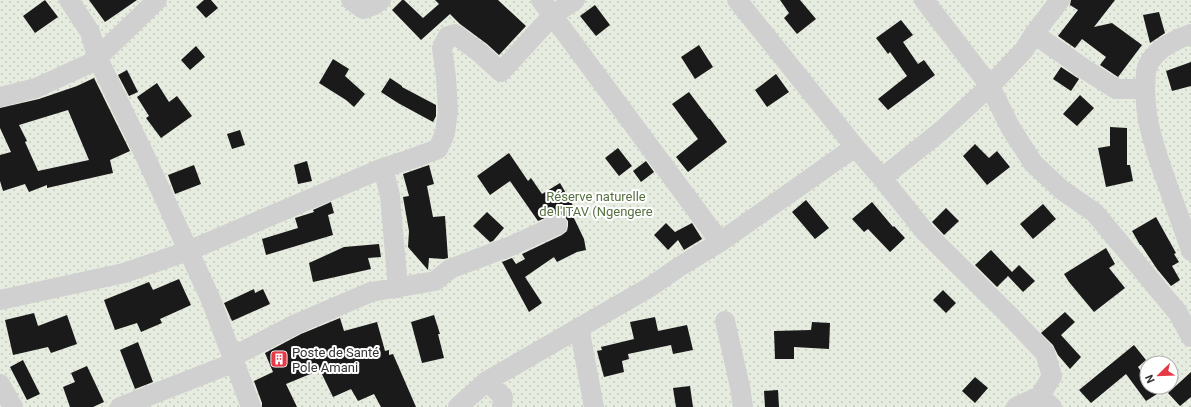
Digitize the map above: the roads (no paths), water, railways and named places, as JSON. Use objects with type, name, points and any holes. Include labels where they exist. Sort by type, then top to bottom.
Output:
[{"type":"street","points":[[69,0],[90,32],[97,57],[145,156],[211,300],[251,407]]},
{"type":"street","points":[[0,97],[36,88],[93,62],[157,0]]},
{"type":"street","points":[[351,0],[363,9],[374,5],[381,0]]},
{"type":"street","points":[[0,300],[124,273],[188,251],[383,168],[438,150],[445,133],[448,111],[446,77],[442,48],[448,36],[455,34],[502,72],[547,8],[575,0]]},
{"type":"street","points":[[737,0],[926,233],[1007,312],[1045,352],[1052,376],[1046,402],[1016,407]]},
{"type":"street","points":[[924,0],[990,86],[1010,127],[1034,163],[1062,190],[1096,214],[1184,314],[1191,337]]},
{"type":"street","points":[[882,178],[941,131],[990,86],[1024,50],[1034,34],[1060,0]]},
{"type":"street","points":[[547,8],[720,242]]},
{"type":"street","points":[[1034,34],[1116,89],[1145,89]]},
{"type":"street","points":[[1191,34],[1166,46],[1152,58],[1146,68],[1145,89],[1149,127],[1191,251]]},
{"type":"street","points":[[458,407],[487,381],[650,286],[720,242],[855,147]]},
{"type":"street","points":[[383,168],[390,196],[398,288]]},
{"type":"street","points":[[120,407],[233,360],[296,324],[371,292],[435,281],[450,270],[511,246],[556,225]]},
{"type":"street","points":[[725,321],[743,407]]},
{"type":"street","points":[[579,327],[594,407]]},
{"type":"street","points":[[487,381],[503,397],[502,407]]},
{"type":"street","points":[[1,388],[12,407]]},
{"type":"place","name":"Poste de Santé Pole Amani","points":[[279,359]]},
{"type":"park label","name":"Réserve naturelle de l'ITAV (Ngengere","points":[[596,204]]}]
